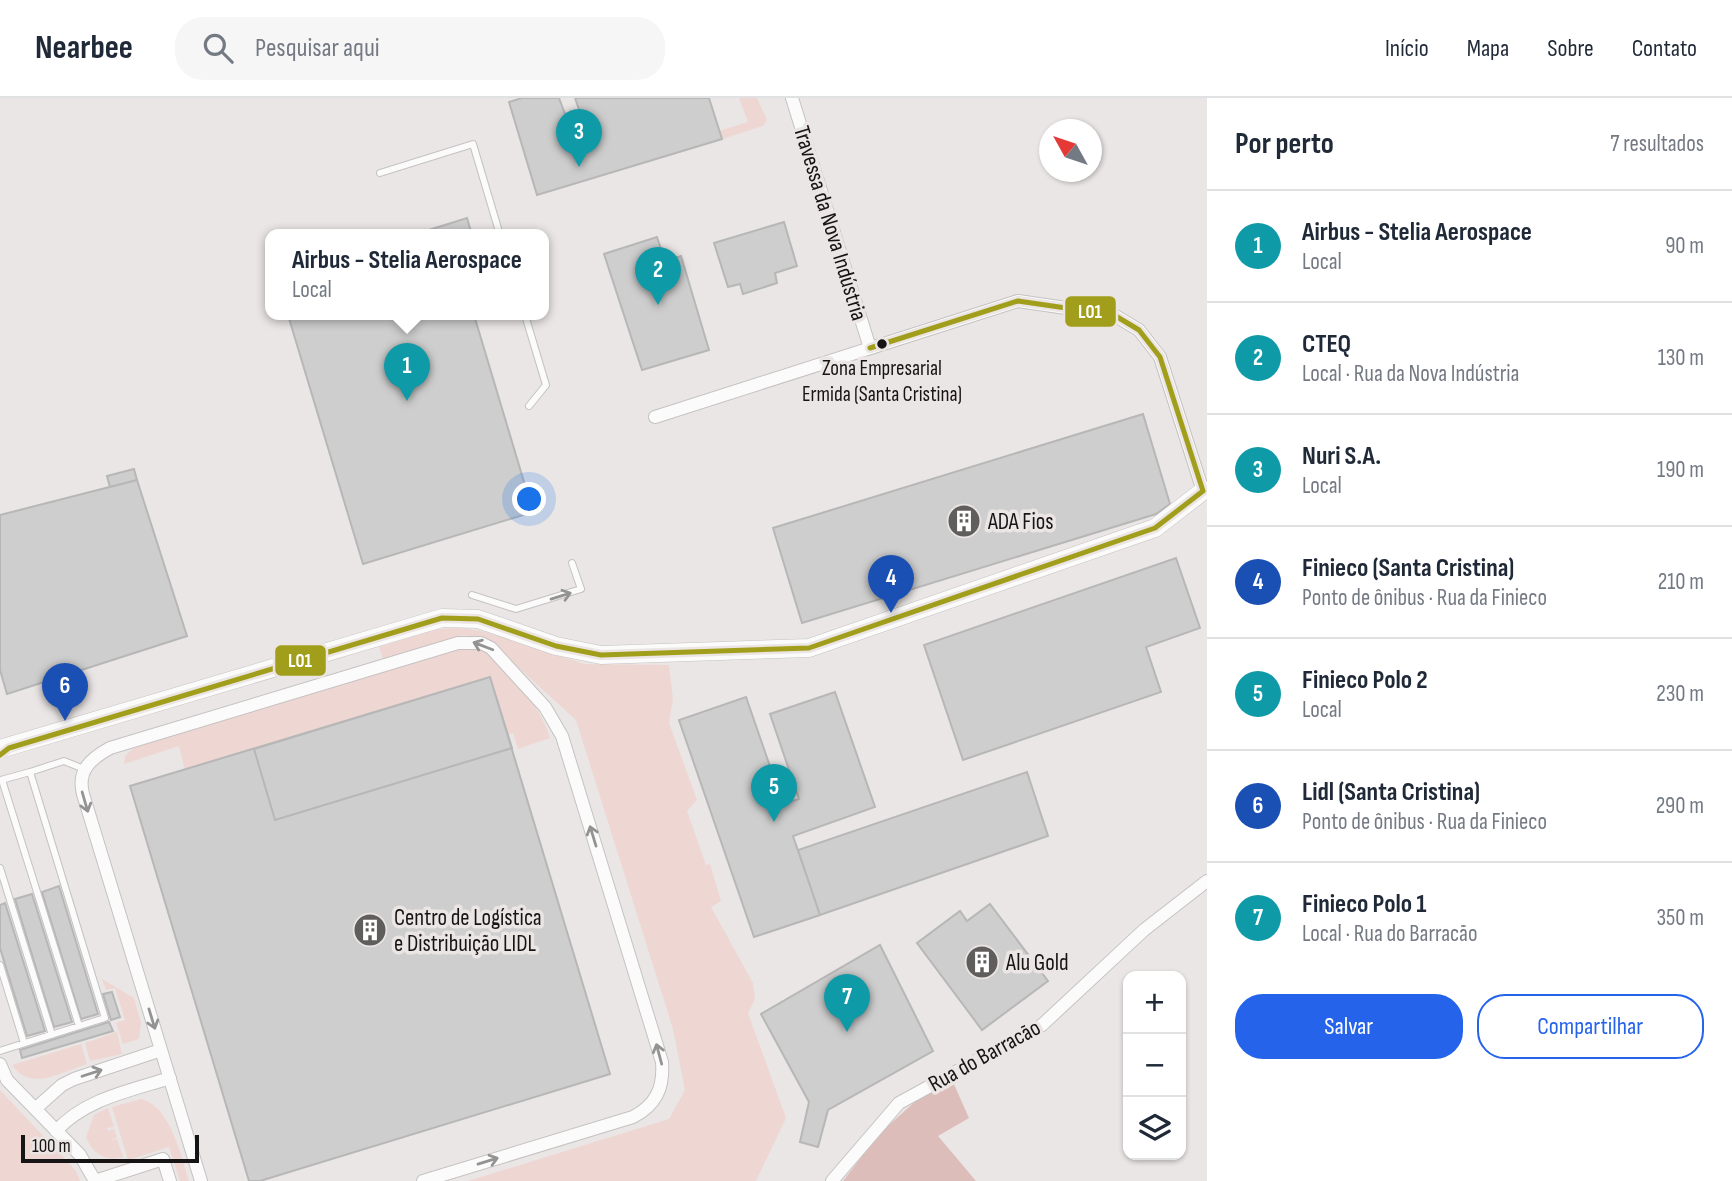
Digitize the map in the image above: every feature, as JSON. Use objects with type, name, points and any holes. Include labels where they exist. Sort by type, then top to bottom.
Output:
[{"type":"street","name":"Travessa da Nova Indústria","points":[[792,98],[870,348]]},
{"type":"street","points":[[3,751],[442,618],[478,619],[556,646],[601,655],[809,648],[1155,528],[1205,490],[1160,357],[1139,330],[1114,315],[1018,301],[655,417]]},
{"type":"street","points":[[201,1181],[83,794],[80,782],[84,769],[110,748],[458,643],[481,643],[491,648],[545,707],[562,736],[662,1062],[660,1092],[644,1111],[633,1117],[423,1181]]},
{"type":"street","name":"Rua do Barracão","points":[[832,1181],[900,1102],[1042,1025],[1144,930],[1207,881]]},
{"type":"street","points":[[35,1109],[62,1085],[74,1079],[161,1050]]},
{"type":"street","points":[[0,1064],[7,1080],[80,1155],[95,1181],[163,1159],[170,1181]]},
{"type":"street","points":[[56,1131],[69,1116],[89,1104],[170,1078]]},
{"type":"lane","points":[[380,173],[472,144],[498,229]]},
{"type":"lane","points":[[526,320],[545,385],[528,406]]},
{"type":"lane","points":[[472,595],[516,610],[581,589],[572,564]]},
{"type":"lane","points":[[79,1026],[1,780],[64,761],[84,769]]},
{"type":"lane","points":[[0,1051],[105,1018],[30,772]]},
{"type":"lane","points":[[0,868],[52,1035]]},
{"type":"lane","points":[[0,965],[24,1044]]},
{"type":"shaded area","points":[[739,98],[757,98],[767,120],[763,126],[722,139],[719,131],[748,122]]},
{"type":"shaded area","points":[[437,629],[481,631],[585,664],[669,665],[673,699],[669,723],[697,800],[687,811],[706,865],[710,864],[721,901],[711,907],[753,983],[755,999],[748,1013],[786,1118],[756,1181],[468,1181],[669,1119],[685,1090],[673,1029],[576,720],[486,638],[463,635],[383,659],[379,647]]},
{"type":"shaded area","points":[[460,648],[484,650],[516,679],[541,716],[550,738],[518,749],[513,733],[508,735],[490,677],[185,770],[179,746],[124,764],[125,756],[134,748]]},
{"type":"shaded area","points":[[102,979],[134,998],[141,1023],[139,1039],[123,1044],[116,1023],[125,1020],[115,988],[106,990]]},
{"type":"shaded area","points":[[117,1032],[122,1054],[90,1061],[85,1043]]},
{"type":"shaded area","points":[[81,1044],[87,1064],[58,1075],[28,1078],[12,1065]]},
{"type":"shaded area","points":[[953,1082],[969,1118],[938,1136],[976,1181],[843,1181],[881,1132],[917,1100]]},
{"type":"shaded area","points":[[0,1090],[76,1171],[80,1181],[0,1181]]},
{"type":"shaded area","points":[[141,1099],[151,1103],[167,1121],[189,1181],[180,1181],[169,1147],[128,1160],[112,1107]]},
{"type":"shaded area","points":[[108,1108],[114,1127],[107,1128],[108,1131],[114,1129],[117,1137],[110,1141],[117,1139],[123,1157],[100,1155],[86,1137],[94,1115]]},
{"type":"building","points":[[522,98],[559,98],[568,122],[582,118],[575,98],[709,98],[722,139],[537,195],[509,102]]},
{"type":"building","points":[[467,218],[470,229],[432,229]]},
{"type":"building","points":[[784,222],[797,266],[775,273],[777,283],[743,294],[740,284],[728,287],[714,243]]},
{"type":"building","points":[[657,237],[665,261],[681,256],[709,350],[642,370],[604,254]]},
{"type":"building","points":[[290,320],[475,320],[533,512],[363,564]]},
{"type":"building","name":"ADA Fios","points":[[1143,414],[1170,504],[1156,514],[802,623],[773,528]]},
{"type":"building","points":[[134,469],[137,480],[110,487],[107,476]]},
{"type":"building","points":[[137,480],[187,636],[7,694],[0,670],[0,515]]},
{"type":"building","points":[[1176,558],[1200,628],[1146,647],[1161,692],[963,760],[924,645]]},
{"type":"building","name":"Centro de Logística e Distribuição LIDL","points":[[490,677],[610,1074],[260,1181],[249,1181],[130,786]]},
{"type":"building","points":[[490,677],[512,748],[275,820],[254,749]]},
{"type":"building","points":[[835,692],[875,807],[793,836],[820,915],[754,937],[679,720],[746,697],[783,804],[799,799],[770,714]]},
{"type":"building","points":[[1027,772],[1048,836],[820,915],[798,850]]},
{"type":"building","points":[[59,886],[98,1014],[81,1019],[42,892]]},
{"type":"building","points":[[32,894],[72,1022],[54,1027],[15,899]]},
{"type":"building","points":[[5,903],[45,1031],[27,1036],[0,948],[0,905]]},
{"type":"building","name":"Alu Gold","points":[[990,904],[1048,981],[982,1030],[917,943],[960,911],[967,921]]},
{"type":"building","points":[[880,945],[933,1051],[828,1110],[818,1147],[800,1142],[809,1102],[761,1014]]},
{"type":"building","points":[[112,992],[120,1017],[111,1020],[103,994]]},
{"type":"building","points":[[109,1022],[113,1031],[22,1058],[20,1050]]},
{"type":"transit line","name":"L01","points":[[870,348],[1018,301],[1114,315],[1139,330],[1160,357],[1203,491]]},
{"type":"transit line","name":"L01","points":[[0,755],[9,748],[442,618],[478,619],[556,646],[601,655],[809,648],[1155,528],[1203,491]]},
{"type":"place","name":"Nuri S.A.","points":[[579,167]]},
{"type":"place","name":"CTEQ","points":[[658,305]]},
{"type":"place","name":"Zona Empresarial Ermida (Santa Cristina)","points":[[882,344]]},
{"type":"place","name":"Airbus - Stelia Aerospace","points":[[407,401]]},
{"type":"place","name":"ADA Fios","points":[[964,521]]},
{"type":"place","name":"Finieco (Santa Cristina)","points":[[891,613]]},
{"type":"place","name":"Lidl (Santa Cristina)","points":[[65,721]]},
{"type":"place","name":"Finieco Polo 2","points":[[774,822]]},
{"type":"place","name":"Centro de Logística e Distribuição LIDL","points":[[370,930]]},
{"type":"place","name":"Alu Gold","points":[[982,962]]},
{"type":"place","name":"Finieco Polo 1","points":[[847,1032]]}]
